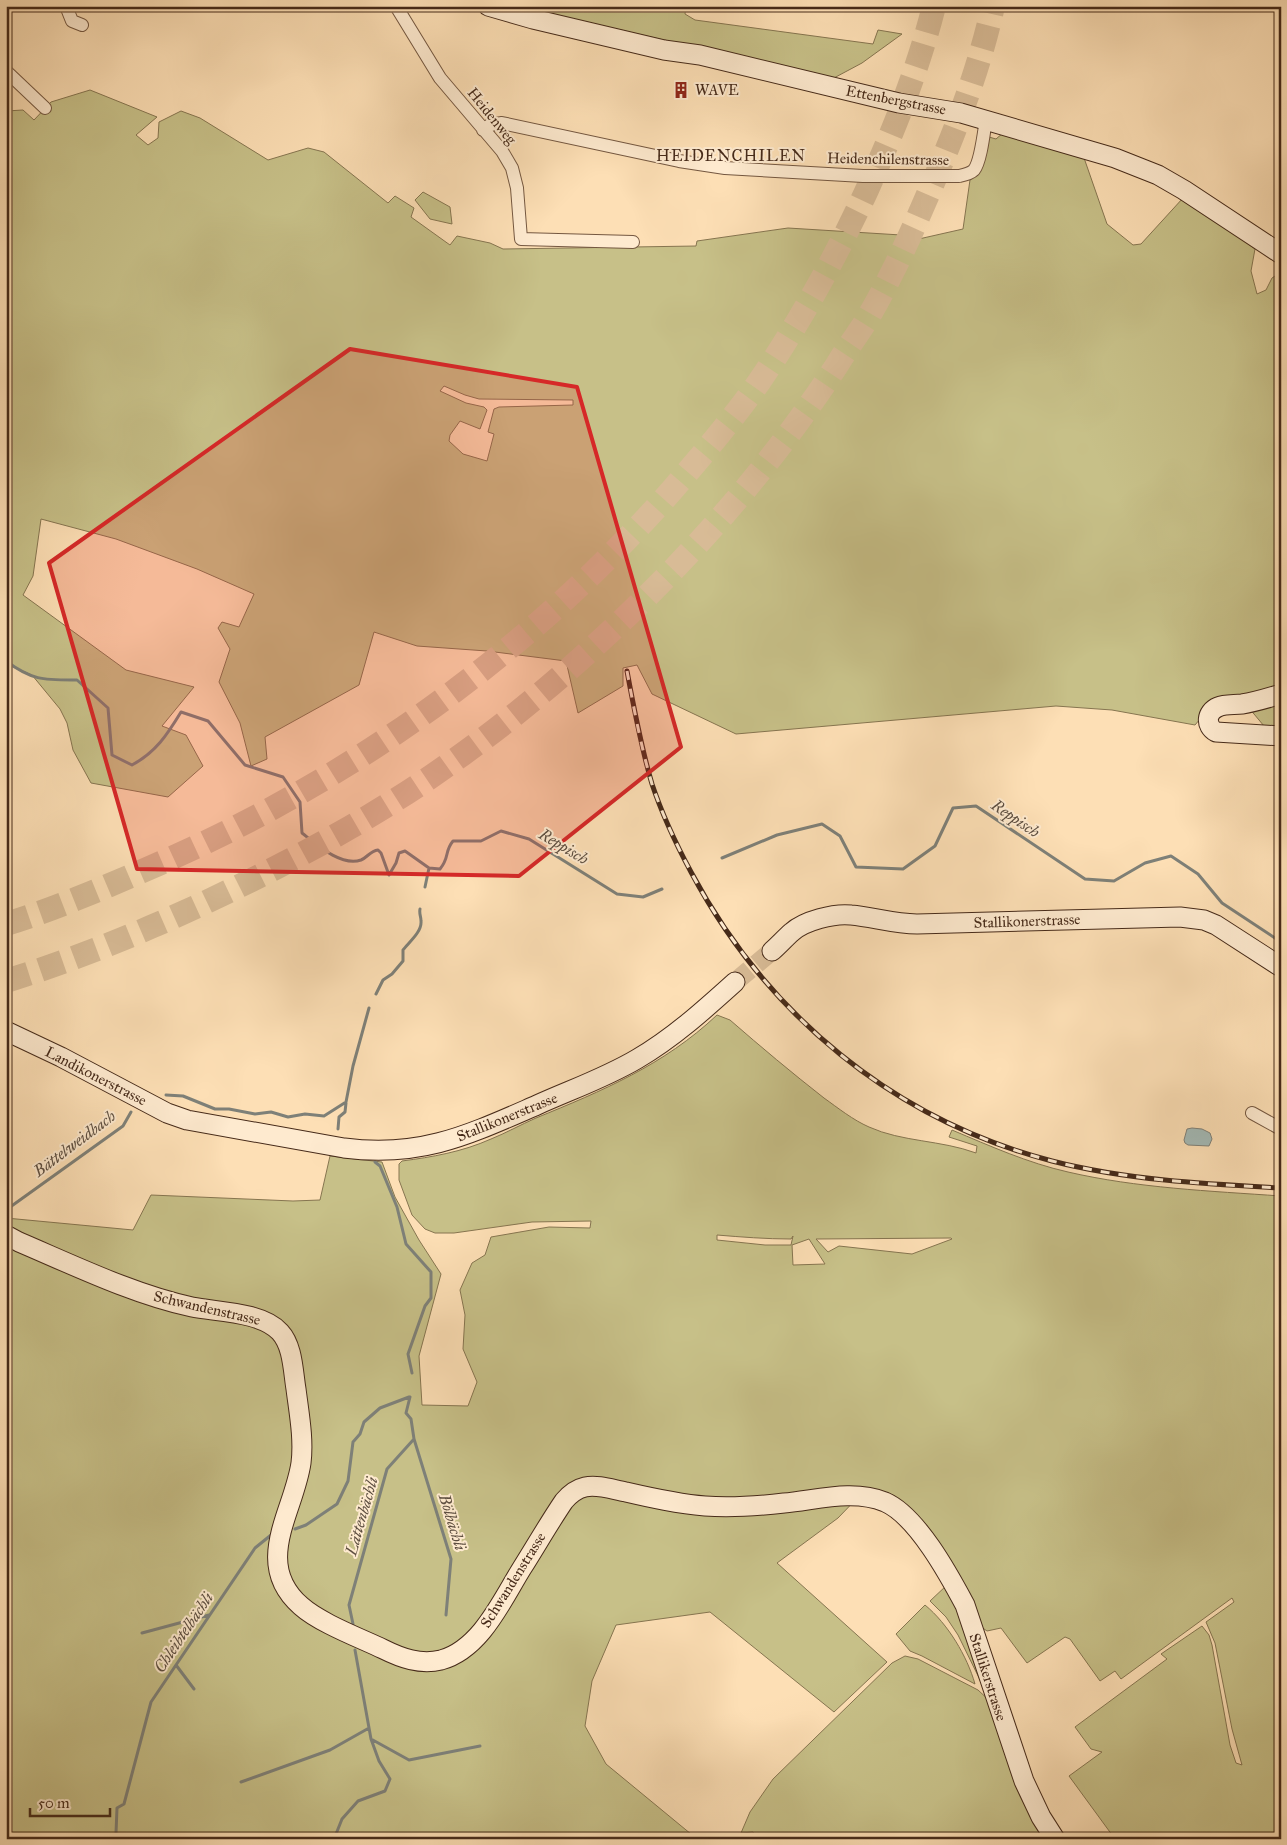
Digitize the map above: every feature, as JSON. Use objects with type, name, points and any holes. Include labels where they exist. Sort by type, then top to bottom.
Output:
[{"type":"street","points":[[66,6],[72,21],[82,25]]},
{"type":"street","name":"Heidenweg","points":[[396,6],[440,78],[502,151],[512,168],[517,188],[521,239],[634,242]]},
{"type":"street","name":"Ettenbergstrasse","points":[[488,6],[533,19],[664,50],[700,55],[899,103],[962,113],[1115,158],[1152,173],[1184,190],[1281,254]]},
{"type":"street","points":[[6,71],[45,108]]},
{"type":"street","name":"Heidenchilenstrasse","points":[[483,130],[490,125],[502,123],[679,161],[725,168],[850,176],[959,176],[974,171],[986,119]]},
{"type":"street","points":[[1281,694],[1243,704],[1218,707],[1211,712],[1208,719],[1210,727],[1216,732],[1281,736]]},
{"type":"street","name":"Stallikonerstrasse","points":[[772,951],[793,930],[817,920],[850,914],[909,924],[1180,917],[1204,920],[1216,925],[1281,967]]},
{"type":"street","name":"Stallikonerstrasse","points":[[187,1120],[365,1151],[409,1150],[431,1145],[476,1132],[596,1081],[645,1054],[685,1026],[735,982]]},
{"type":"street","name":"Landikonerstrasse","points":[[6,1032],[61,1057],[167,1113],[187,1120]]},
{"type":"street","points":[[1252,1113],[1281,1130]]},
{"type":"street","name":"Schwandenstrasse","points":[[6,1235],[152,1297],[188,1306],[263,1320],[280,1331],[290,1352],[302,1444],[299,1476],[280,1531],[278,1544],[279,1566],[284,1584],[293,1598],[315,1616],[390,1653],[411,1660],[431,1662],[442,1660],[470,1644],[498,1607],[564,1501],[575,1490],[586,1486],[683,1504],[721,1507],[784,1504],[854,1496],[885,1502],[899,1510],[911,1521]]},
{"type":"street","name":"Stallikerstrasse","points":[[911,1521],[940,1563],[965,1606],[1024,1781],[1041,1817],[1055,1839]]},
{"type":"highlighted area","points":[[350,349],[577,387],[681,747],[519,876],[137,869],[49,563]]},
{"type":"shaded area","points":[[517,6],[604,6],[615,9],[616,6],[686,6],[685,14],[695,20],[873,44],[878,30],[902,34],[862,63],[832,79]]},
{"type":"shaded area","points":[[90,90],[157,117],[136,135],[148,145],[158,138],[159,122],[181,111],[200,118],[268,160],[308,148],[324,152],[388,203],[395,196],[414,208],[411,217],[450,245],[457,236],[490,243],[503,249],[696,246],[697,241],[788,228],[901,235],[901,243],[963,229],[970,180],[980,168],[989,137],[996,139],[1003,133],[1083,155],[1107,224],[1133,245],[1141,244],[1183,198],[1213,217],[1255,249],[1251,271],[1257,294],[1266,290],[1272,278],[1281,272],[1281,727],[1264,726],[1244,702],[1205,713],[1195,725],[1112,710],[1056,706],[736,734],[652,694],[637,665],[623,668],[623,686],[578,713],[566,661],[487,651],[417,646],[374,632],[359,685],[265,737],[267,759],[251,766],[240,723],[219,682],[230,649],[218,628],[222,622],[239,627],[254,594],[197,569],[116,539],[41,519],[33,576],[23,595],[126,670],[194,687],[162,726],[186,735],[203,766],[168,797],[91,783],[73,750],[67,723],[60,709],[32,675],[6,664],[6,111],[23,110],[34,120],[51,102]],"holes":[[[444,386],[479,399],[573,400],[573,405],[499,407],[494,409],[488,432],[494,434],[487,461],[463,454],[449,441],[450,435],[460,421],[480,429],[487,410],[484,407],[466,403],[440,391]]]},
{"type":"shaded area","points":[[423,192],[450,207],[452,224],[430,219],[415,200]]},
{"type":"shaded area","points":[[717,1015],[730,1020],[840,1110],[869,1127],[895,1136],[976,1153],[977,1146],[949,1137],[952,1130],[1009,1154],[1068,1172],[1120,1182],[1281,1196],[1281,1839],[1115,1839],[1069,1776],[1102,1752],[1091,1749],[1075,1727],[1167,1659],[1161,1654],[1202,1626],[1209,1635],[1212,1645],[1230,1745],[1236,1763],[1242,1765],[1232,1729],[1215,1643],[1206,1622],[1234,1602],[1232,1598],[1121,1679],[1115,1671],[1100,1681],[1070,1639],[1065,1637],[1027,1663],[1001,1628],[987,1631],[977,1624],[954,1575],[864,1491],[838,1518],[777,1563],[887,1662],[834,1712],[710,1612],[616,1625],[592,1681],[585,1726],[606,1764],[697,1839],[6,1839],[6,1218],[133,1230],[151,1195],[293,1201],[320,1200],[330,1156],[382,1162],[395,1197],[441,1274],[419,1356],[422,1405],[468,1406],[477,1382],[463,1349],[465,1315],[460,1290],[472,1263],[485,1255],[491,1237],[549,1227],[590,1228],[591,1221],[532,1222],[454,1233],[435,1233],[425,1229],[412,1215],[399,1180],[399,1164],[402,1161],[458,1151],[497,1137],[608,1087],[654,1062],[697,1033]],"holes":[[[717,1235],[782,1239],[791,1239],[793,1236],[791,1245],[765,1245],[717,1240]],[[809,1239],[825,1264],[793,1265],[792,1245]],[[816,1239],[952,1239],[912,1254],[839,1246],[828,1252]]]},
{"type":"shaded area","points":[[947,1585],[951,1591],[985,1690],[958,1635],[946,1617],[930,1601]]},
{"type":"shaded area","points":[[925,1605],[941,1621],[956,1641],[975,1684],[910,1651],[896,1634]]},
{"type":"shaded area","points":[[905,1656],[918,1659],[978,1690],[991,1702],[1048,1839],[756,1839],[753,1832],[741,1833],[750,1812],[773,1779],[892,1663]]},
{"type":"water","points":[[1187,1129],[1202,1129],[1210,1133],[1212,1139],[1209,1146],[1188,1145],[1185,1143]]},
{"type":"waterway","name":"Reppisch","points":[[6,661],[15,668],[39,678],[77,680],[108,708],[112,755],[132,765],[154,749],[181,712],[208,721],[245,765],[283,777],[300,802],[302,833],[329,853],[345,860],[361,860],[378,850],[381,853],[389,875],[399,853],[405,851],[429,868],[440,869],[453,841],[481,841],[501,831],[529,839],[617,894],[643,897],[662,889]]},
{"type":"waterway","name":"Reppisch","points":[[722,858],[777,835],[822,824],[840,836],[856,867],[903,869],[935,846],[953,808],[976,806],[1085,879],[1114,881],[1145,863],[1171,856],[1198,874],[1222,903],[1281,942]]},
{"type":"waterway","name":"Bättelweidbach","points":[[425,887],[429,868]]},
{"type":"waterway","name":"Bättelweidbach","points":[[376,994],[383,980],[392,974],[403,961],[403,950],[421,925],[420,909]]},
{"type":"waterway","name":"Bättelweidbach","points":[[166,1095],[183,1096],[215,1109],[229,1109],[255,1114],[271,1112],[288,1117],[305,1114],[324,1116],[346,1102],[353,1066],[369,1008]]},
{"type":"waterway","name":"Lättenbächli","points":[[338,1129],[339,1117],[345,1112],[346,1103]]},
{"type":"waterway","name":"Bättelweidbach","points":[[6,1210],[123,1126],[131,1112]]},
{"type":"waterway","name":"Lättenbächli","points":[[375,1162],[380,1166],[397,1207],[406,1244],[431,1272],[431,1298],[425,1306],[408,1354],[412,1373]]},
{"type":"waterway","name":"Chleibtelbächli","points":[[295,1529],[306,1525],[337,1504],[348,1481],[353,1442],[360,1434],[364,1422],[380,1408],[409,1397]]},
{"type":"waterway","name":"Lättenbächli","points":[[353,1624],[349,1605],[387,1469],[414,1439],[411,1419],[406,1413],[410,1397]]},
{"type":"waterway","name":"Bölbächli","points":[[414,1439],[451,1559],[446,1615]]},
{"type":"waterway","name":"Chleibtelbächli","points":[[119,1839],[116,1833],[117,1808],[124,1804],[151,1702],[255,1548],[271,1535]]},
{"type":"waterway","points":[[142,1633],[209,1615]]},
{"type":"waterway","name":"Lättenbächli","points":[[355,1650],[371,1739],[409,1760],[480,1746]]},
{"type":"waterway","points":[[176,1665],[194,1689]]},
{"type":"waterway","points":[[241,1782],[330,1750],[369,1728]]},
{"type":"waterway","points":[[334,1839],[342,1819],[358,1801],[385,1791],[390,1779],[379,1761],[371,1739]]},
{"type":"tunnel","points":[[6,924],[90,893],[215,838],[288,799],[359,757],[428,710],[494,660],[557,607],[617,550],[707,450],[759,382],[803,313],[854,217],[886,147],[913,77],[934,6]]},
{"type":"tunnel","points":[[6,981],[77,957],[180,914],[281,865],[367,818],[409,792],[508,720],[566,672],[648,595],[697,545],[760,471],[800,419],[869,316],[886,286],[908,239],[948,147],[981,54],[993,6]]},
{"type":"tunnel","points":[[735,982],[772,951]]},
{"type":"railway","points":[[627,671],[641,742],[652,784],[670,829],[691,872],[722,924],[757,972],[797,1015],[841,1055],[888,1089],[940,1119],[994,1143],[1052,1161],[1137,1177],[1194,1183],[1281,1188]]},
{"type":"place","name":"WAVE","points":[[681,90]]},
{"type":"district","name":"HEIDENCHILEN","points":[[731,155]]}]
